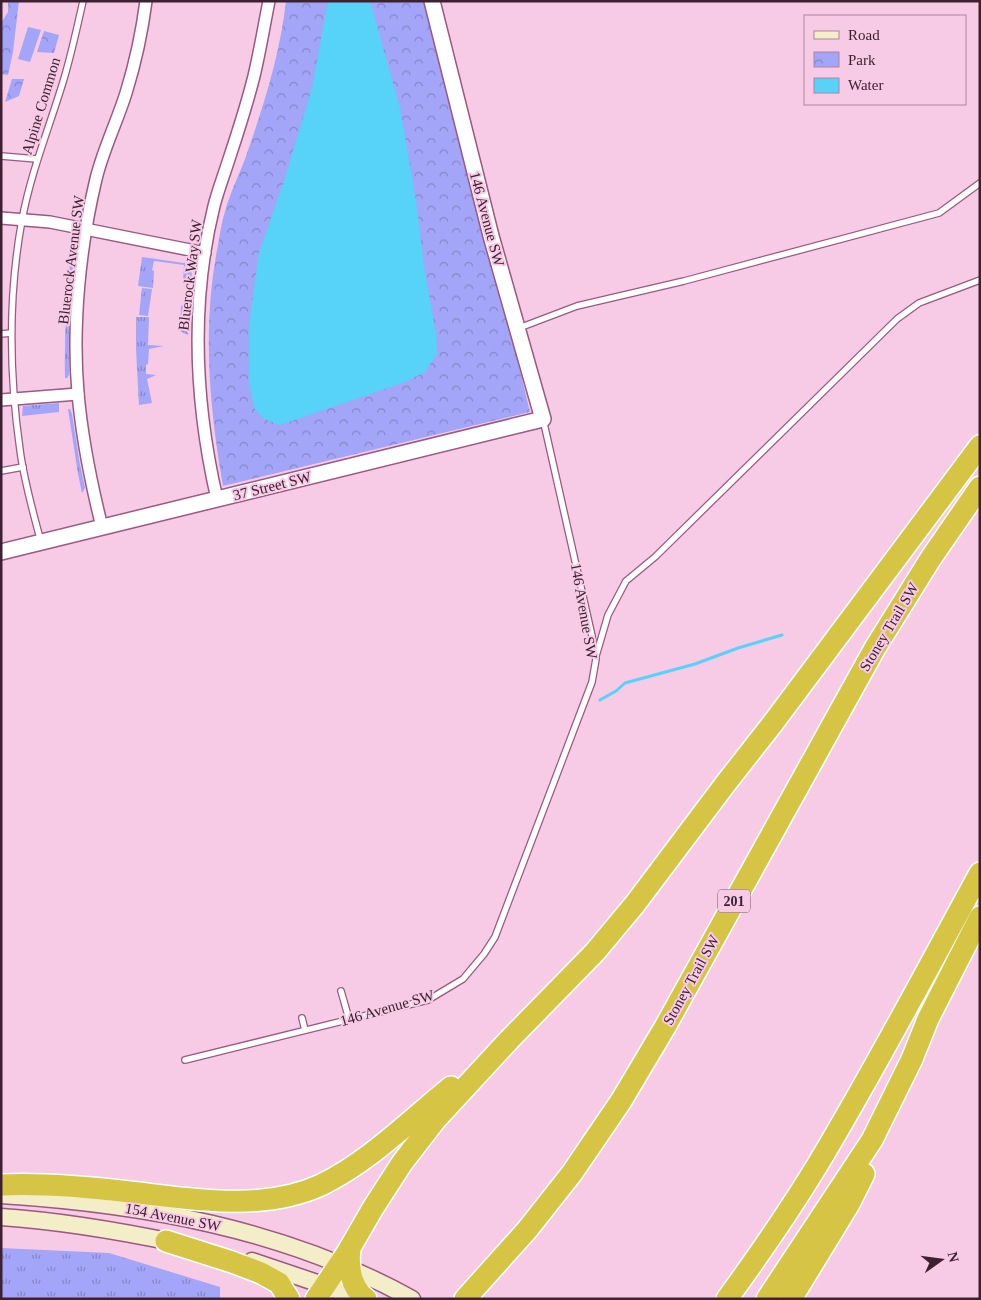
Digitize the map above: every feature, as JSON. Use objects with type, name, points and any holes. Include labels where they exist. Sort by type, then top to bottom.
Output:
[{"type":"highway","points":[[321,1292],[346,1261],[372,1208],[402,1163],[436,1119],[509,1040],[595,952],[635,904],[726,783],[774,723],[980,446]]},
{"type":"highway","name":"Stoney Trail SW","points":[[465,1299],[527,1230],[572,1173],[621,1101],[665,1027],[875,648],[931,558],[980,487]]},
{"type":"highway","points":[[727,1299],[784,1218],[818,1164],[868,1078],[980,873]]},
{"type":"highway","points":[[767,1299],[872,1140],[980,916]]},
{"type":"highway","points":[[792,1299],[849,1204],[872,1160],[914,1071],[951,975]]},
{"type":"highway","points":[[1,1185],[70,1187],[198,1200],[228,1201],[279,1198],[300,1193],[320,1185],[353,1167],[509,1040]]},
{"type":"highway","points":[[166,1241],[232,1262],[261,1274],[279,1283],[289,1299]]},
{"type":"highway","points":[[346,1261],[356,1288],[366,1299]]},
{"type":"main road","name":"154 Avenue SW","points":[[1,1195],[96,1202],[219,1224],[346,1261],[409,1297]]},
{"type":"main road","name":"154 Avenue SW","points":[[1,1217],[50,1220],[137,1234],[235,1256],[321,1292],[356,1299]]},
{"type":"street","name":"Bluerock Avenue SW","points":[[102,527],[85,450],[78,394],[77,321],[86,228],[96,177],[126,92],[142,30],[146,1]]},
{"type":"street","name":"Bluerock Way SW","points":[[218,499],[208,458],[198,380],[198,329],[205,253],[214,205],[254,76],[269,1]]},
{"type":"street","name":"146 Avenue SW","points":[[432,1],[491,236],[543,419]]},
{"type":"street","points":[[1,218],[22,218],[86,228],[205,253]]},
{"type":"street","points":[[1,400],[78,394]]},
{"type":"street","name":"37 Street SW","points":[[1,552],[543,419]]},
{"type":"lane","name":"Alpine Common","points":[[41,542],[23,467],[15,399],[11,334],[14,288],[22,218],[37,159],[64,81],[83,1]]},
{"type":"lane","points":[[1,156],[37,159]]},
{"type":"lane","points":[[517,328],[577,306],[684,281],[940,213],[980,183]]},
{"type":"lane","points":[[596,659],[608,615],[626,581],[655,557],[897,319],[919,303],[980,280]]},
{"type":"lane","points":[[1,334],[11,334]]},
{"type":"lane","name":"146 Avenue SW","points":[[185,1060],[428,1000],[463,979],[484,954],[495,936],[592,682],[596,659],[543,419]]},
{"type":"lane","points":[[1,471],[23,467]]},
{"type":"lane","points":[[341,990],[349,1019]]},
{"type":"lane","points":[[302,1018],[305,1030]]},
{"type":"green space","points":[[8,1],[19,1],[13,52],[8,75],[1,74],[1,23],[8,12]]},
{"type":"green space","points":[[286,1],[431,1],[530,412],[223,486],[214,426],[209,366],[210,306],[213,275],[220,231],[230,195],[252,140],[270,81],[280,41]]},
{"type":"green space","points":[[28,27],[41,30],[30,62],[18,59]]},
{"type":"green space","points":[[44,31],[59,35],[54,53],[37,52]]},
{"type":"green space","points":[[12,79],[24,79],[19,96],[5,102]]},
{"type":"green space","points":[[72,243],[74,243],[75,248],[69,307],[69,375],[65,378],[66,310]]},
{"type":"green space","points":[[142,257],[191,264],[192,281],[183,281],[184,265],[154,261],[152,270],[154,271],[153,288],[138,286]]},
{"type":"green space","points":[[142,288],[152,289],[148,316],[139,315]]},
{"type":"green space","points":[[185,303],[190,303],[188,335],[180,331],[181,306]]},
{"type":"green space","points":[[136,317],[149,317],[148,345],[164,346],[149,349],[146,374],[156,375],[147,379],[152,403],[139,405],[136,349]]},
{"type":"green space","points":[[59,403],[59,412],[22,416],[23,406]]},
{"type":"green space","points":[[68,409],[70,409],[72,414],[85,488],[82,493],[78,474]]},
{"type":"green space","points":[[1,1248],[109,1253],[220,1287],[220,1299],[1,1299]]},
{"type":"water","points":[[328,1],[370,1],[400,108],[416,201],[425,273],[436,334],[437,354],[425,372],[405,382],[280,425],[264,419],[254,408],[249,382],[249,325],[259,253],[284,181],[312,88]]},
{"type":"waterway","points":[[600,700],[616,691],[625,683],[695,664],[738,648],[782,635]]}]
